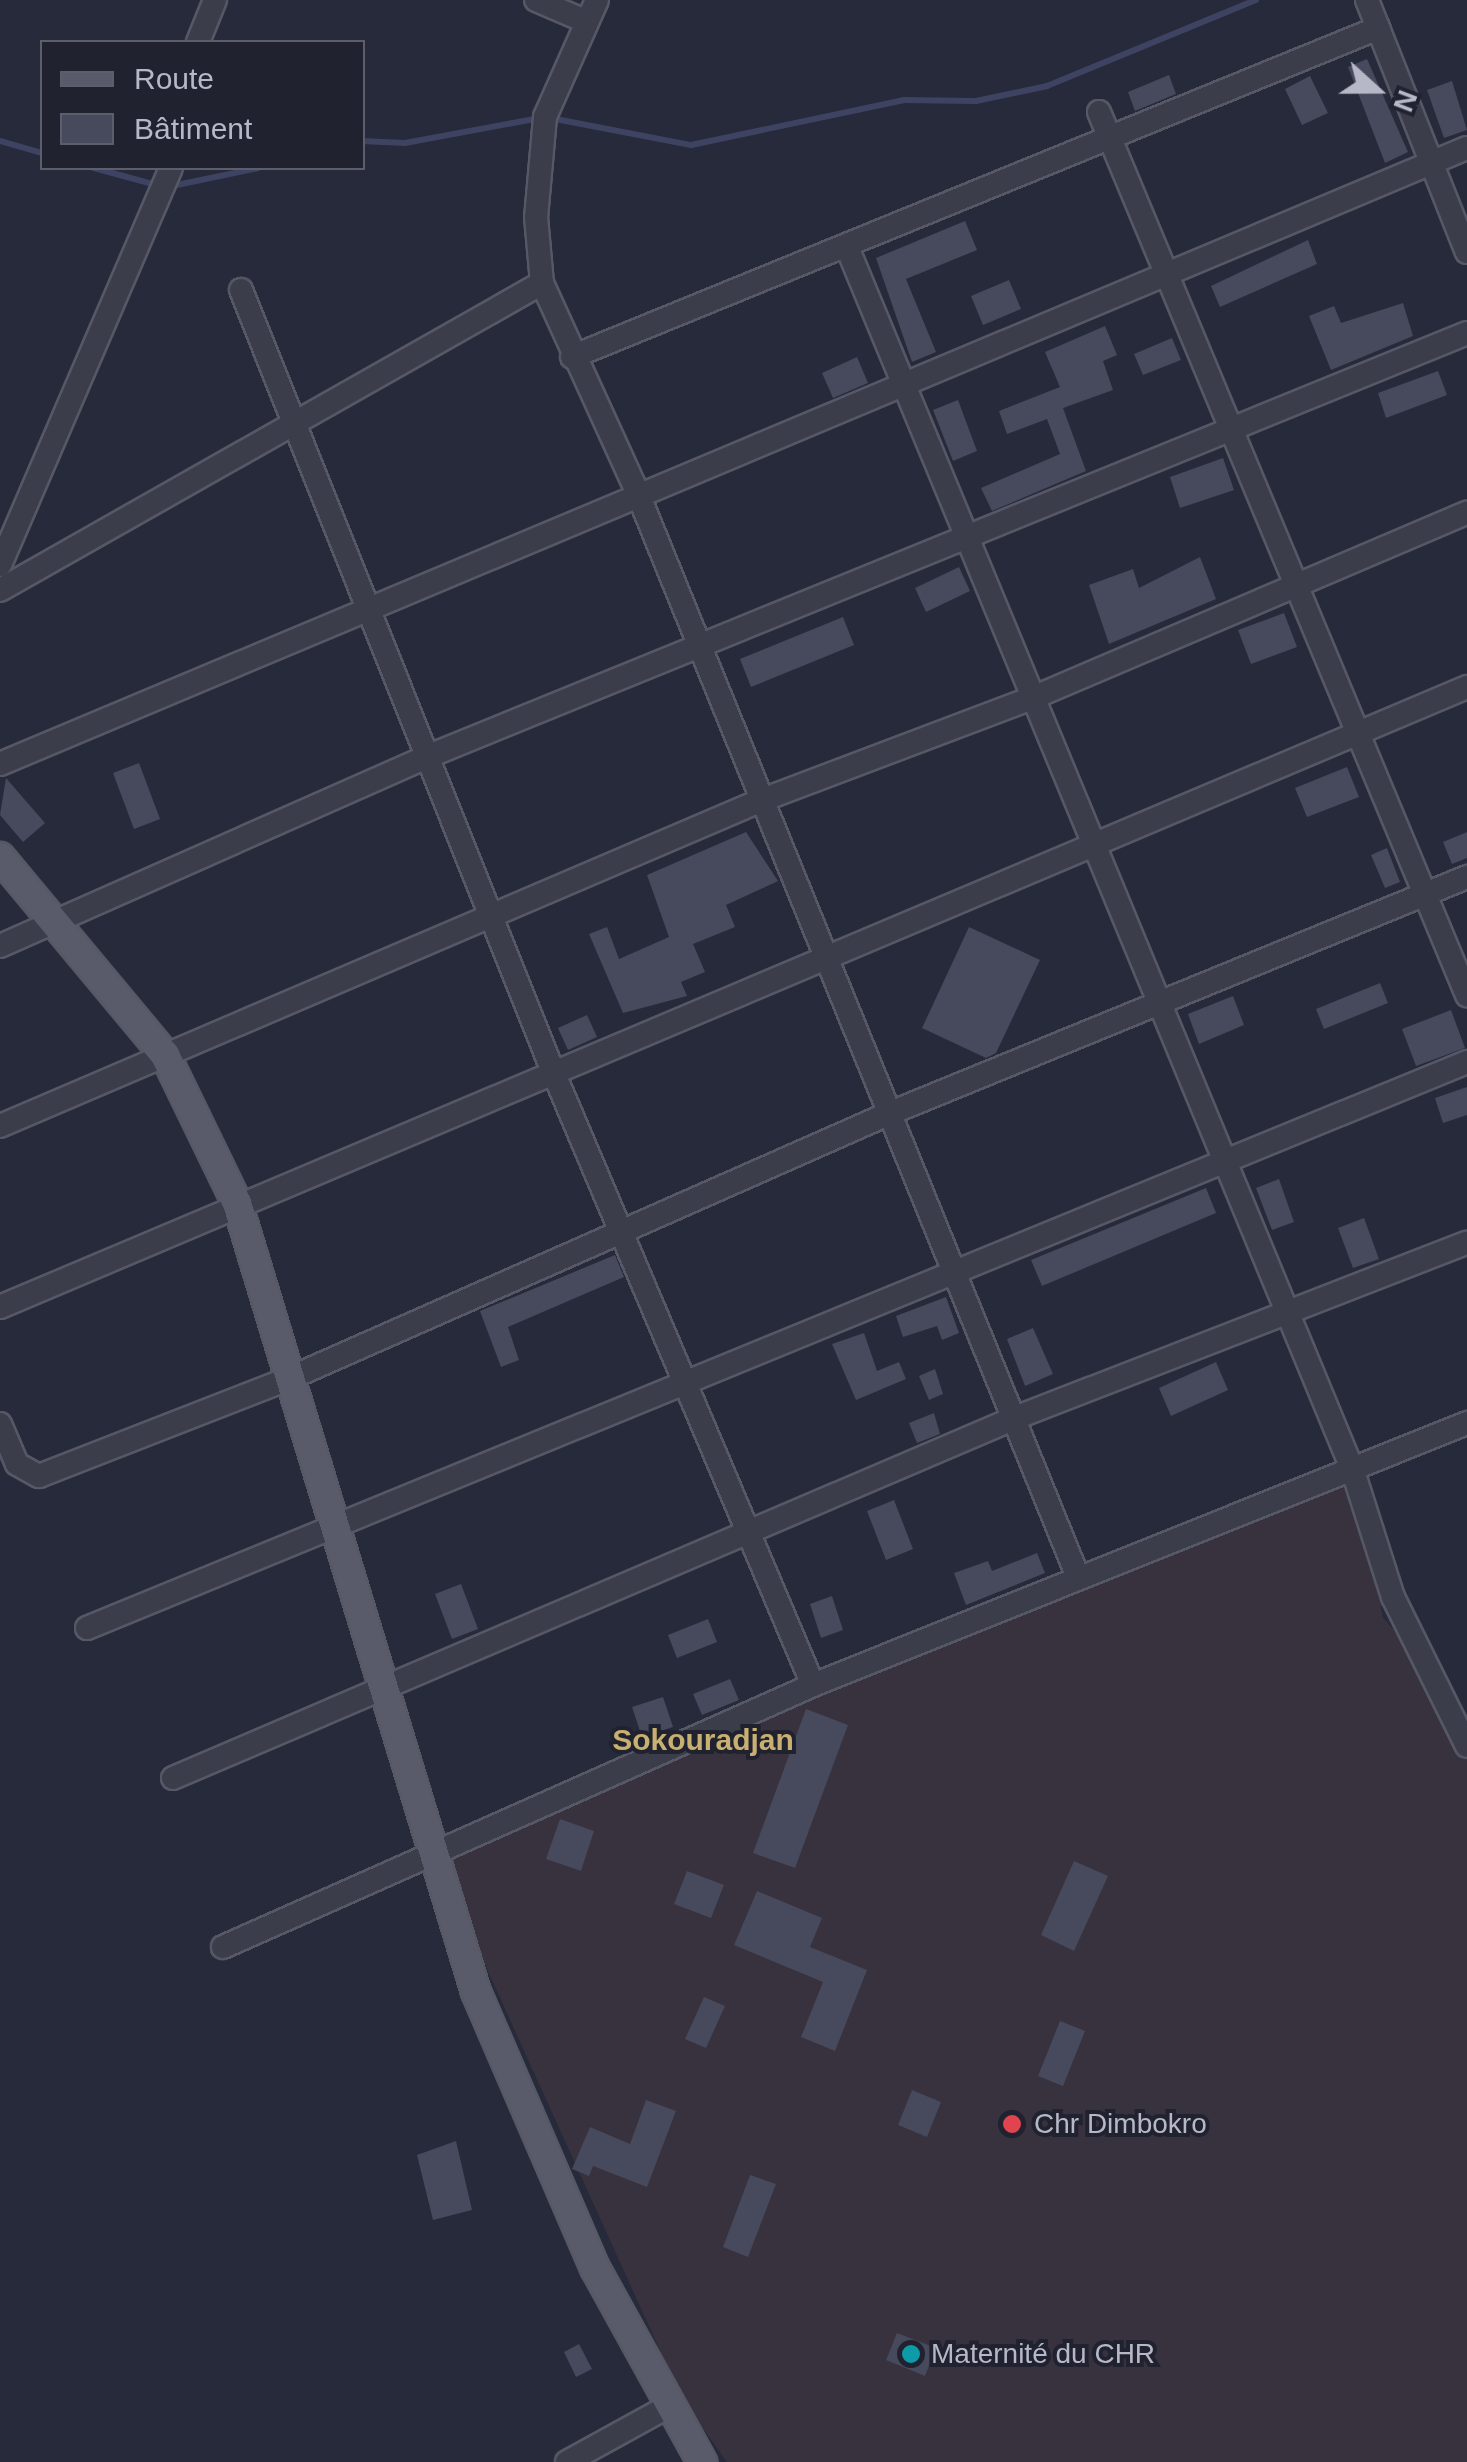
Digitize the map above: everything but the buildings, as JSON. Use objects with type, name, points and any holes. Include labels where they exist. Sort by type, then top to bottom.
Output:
[{"type":"main road","points":[[0,857],[60,921],[165,1055],[237,1203],[432,1848],[543,2160],[669,2406],[702,2462]]},
{"type":"street","points":[[199,40],[216,0]]},
{"type":"street","points":[[536,0],[586,22]]},
{"type":"street","points":[[597,0],[545,116],[536,216],[542,283],[572,357],[638,494],[757,802],[954,1268],[1078,1577]]},
{"type":"street","points":[[1367,0],[1467,252]]},
{"type":"street","points":[[572,357],[1378,28]]},
{"type":"street","points":[[1099,112],[1467,995]]},
{"type":"street","points":[[0,764],[638,494],[906,390],[1168,281],[1467,148]]},
{"type":"street","points":[[0,565],[170,170]]},
{"type":"street","points":[[847,247],[1090,845],[1353,1471],[1393,1597],[1467,1746]]},
{"type":"street","points":[[0,590],[542,283]]},
{"type":"street","points":[[242,290],[494,914],[552,1069],[689,1381],[813,1685]]},
{"type":"street","points":[[0,946],[429,756],[968,542],[1467,334]]},
{"type":"street","points":[[0,1126],[757,802],[1030,699],[1467,513]]},
{"type":"street","points":[[0,1308],[552,1069],[822,960],[1355,731],[1467,687]]},
{"type":"street","points":[[0,1424],[17,1464],[39,1476],[288,1379],[888,1114],[1467,877]]},
{"type":"street","points":[[87,1628],[334,1529],[954,1268],[1467,1062]]},
{"type":"street","points":[[173,1778],[750,1536],[1015,1418],[1467,1243]]},
{"type":"street","points":[[223,1947],[432,1848],[813,1685],[1467,1423]]},
{"type":"street","points":[[567,2462],[669,2406]]},
{"type":"shaded area","name":"Chr Dimbokro","points":[[1353,1471],[1383,1618],[1435,1673],[1467,1753],[1467,2462],[727,2462],[683,2401],[432,1848]]},
{"type":"waterway","points":[[365,141],[405,143],[545,117],[691,145],[904,100],[976,101],[1047,86],[1256,0]]},
{"type":"waterway","points":[[0,141],[40,152]]},
{"type":"waterway","points":[[101,170],[160,186]]},
{"type":"waterway","points":[[172,186],[248,170]]},
{"type":"place","name":"Chr Dimbokro","points":[[1012,2124]]},
{"type":"place","name":"Maternité du CHR","points":[[911,2354]]},
{"type":"district","name":"Sokouradjan","points":[[703,1740]]}]
